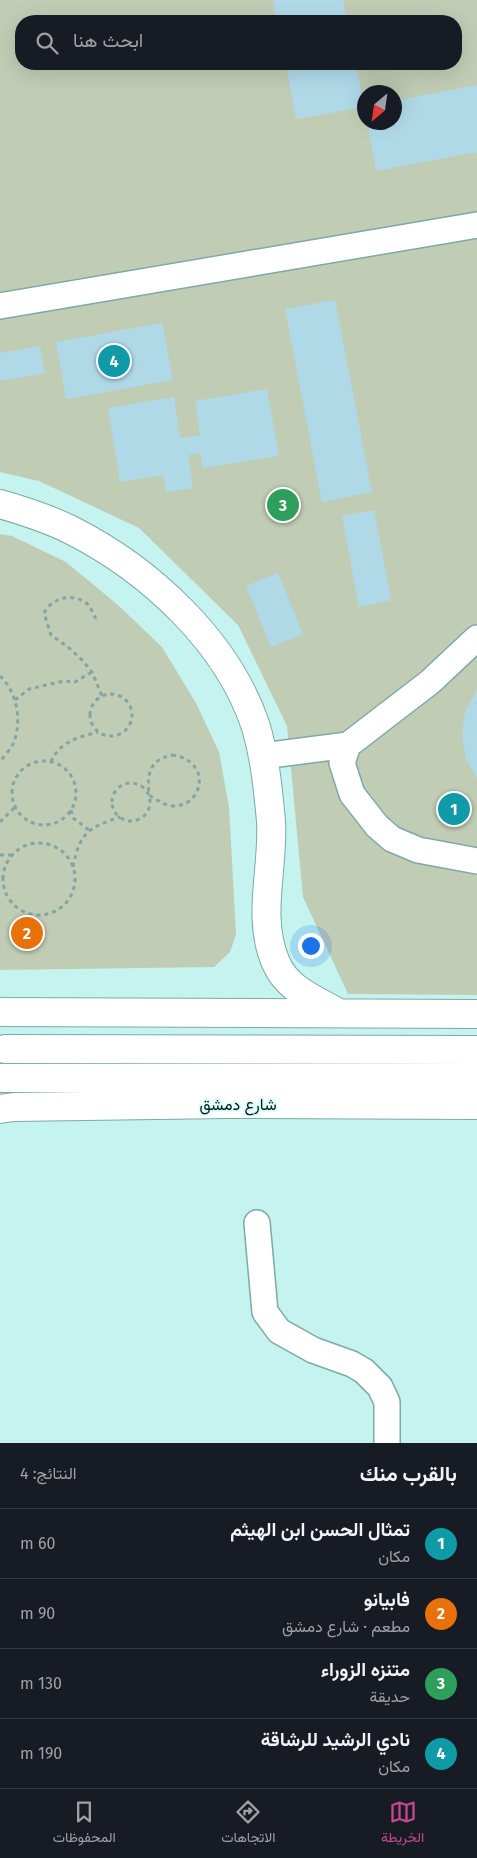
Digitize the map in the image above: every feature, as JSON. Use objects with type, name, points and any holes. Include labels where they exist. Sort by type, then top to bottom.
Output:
[{"type":"main road","points":[[0,504],[31,513],[70,530],[106,549],[145,576],[177,606],[229,670],[255,726],[263,756],[271,824],[266,925],[270,946],[277,965],[287,981],[301,992],[336,1012]]},
{"type":"main road","points":[[1,1011],[477,1014]]},
{"type":"main road","points":[[5,1049],[477,1050]]},
{"type":"main road","name":"شارع دمشق","points":[[2,1078],[477,1078]]},
{"type":"main road","name":"شارع دمشق","points":[[5,1110],[226,1104],[477,1105]]},
{"type":"street","points":[[0,306],[477,225]]},
{"type":"street","points":[[263,756],[348,745],[430,682],[477,638]]},
{"type":"street","points":[[348,745],[342,763],[352,794],[376,826],[392,839],[418,850],[477,861]]},
{"type":"street","points":[[257,1223],[265,1312],[279,1331],[312,1350],[364,1370],[380,1387],[387,1402],[387,1443]]},
{"type":"path","points":[[96,619],[87,603],[73,598],[61,598],[49,604],[44,613],[51,635],[83,661],[92,672],[102,696]]},
{"type":"path","points":[[15,700],[30,689],[64,681],[76,682],[92,672]]},
{"type":"path","points":[[0,676],[6,681],[15,700],[18,719],[14,743],[0,762]]},
{"type":"path","points":[[113,694],[124,699],[129,704],[132,716],[130,724],[122,734],[104,736],[98,732],[91,722],[92,705],[102,696],[113,694]]},
{"type":"path","points":[[51,762],[54,753],[73,739],[98,732]]},
{"type":"path","points":[[150,795],[148,782],[150,770],[155,762],[163,756],[182,756],[190,760],[196,768],[199,776],[197,791],[192,798],[183,804],[174,806],[165,804],[150,795],[146,789],[134,782],[118,787],[114,793],[112,799],[115,812],[120,817],[130,821],[137,820],[145,815],[151,803],[150,795]]},
{"type":"path","points":[[34,762],[51,762],[61,766],[72,776],[76,787],[76,799],[67,816],[58,822],[40,824],[30,821],[21,815],[15,807],[12,788],[16,778],[20,771],[34,762]]},
{"type":"path","points":[[0,822],[15,807]]},
{"type":"path","points":[[71,810],[74,818],[89,830]]},
{"type":"path","points":[[73,867],[77,847],[89,830],[120,817]]},
{"type":"path","points":[[38,842],[59,849],[69,858],[75,880],[74,889],[66,904],[49,914],[30,915],[18,910],[11,903],[3,888],[2,876],[4,866],[10,855],[28,844],[38,842]]},
{"type":"path","points":[[0,855],[10,855]]},
{"type":"green space","points":[[0,0],[477,0],[477,995],[348,994],[303,897],[287,726],[238,625],[139,528],[39,481],[0,472]]},
{"type":"green space","points":[[0,534],[12,536],[66,562],[118,605],[162,647],[196,703],[219,752],[229,807],[236,935],[230,952],[214,967],[0,970]]},
{"type":"building","points":[[273,0],[343,0],[346,15],[276,15]]},
{"type":"building","points":[[287,70],[357,70],[360,85],[357,85],[357,108],[296,119]]},
{"type":"building","points":[[477,85],[477,152],[376,171],[368,130],[402,130],[402,99]]},
{"type":"building","points":[[335,300],[372,492],[322,502],[285,309]]},
{"type":"building","points":[[162,323],[173,380],[66,399],[56,342]]},
{"type":"building","points":[[40,346],[45,373],[0,381],[0,353]]},
{"type":"building","points":[[267,389],[279,456],[203,468],[200,453],[188,455],[193,488],[166,492],[163,475],[120,482],[108,408],[174,397],[180,438],[200,435],[195,401]]},
{"type":"building","points":[[374,510],[391,600],[359,607],[342,516]]},
{"type":"building","points":[[278,573],[303,634],[271,647],[246,586]]},
{"type":"building","points":[[477,690],[477,778],[466,759],[462,735],[465,712]]},
{"type":"place","name":"نادي الرشيد للرشاقة","points":[[114,361]]},
{"type":"place","name":"متنزه الزوراء","points":[[283,505]]},
{"type":"place","name":"تمثال الحسن ابن الهيثم","points":[[454,809]]},
{"type":"place","name":"فابيانو","points":[[27,933]]}]
